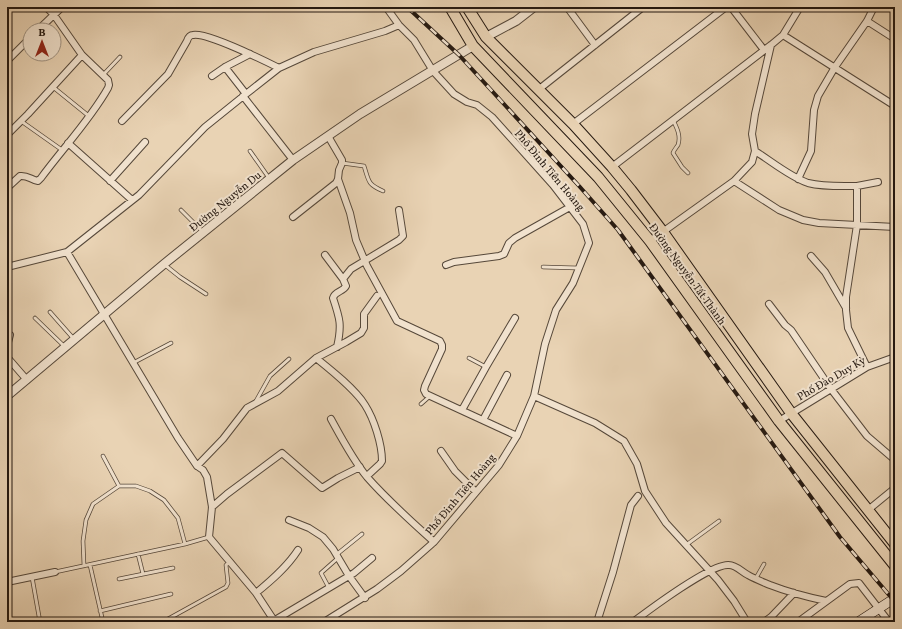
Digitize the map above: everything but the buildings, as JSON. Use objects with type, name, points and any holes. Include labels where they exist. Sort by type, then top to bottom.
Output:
[{"type":"main road","name":"Đường Nguyễn Tất Thành","points":[[450,7],[473,46],[598,177],[650,241],[779,421],[895,566]]},
{"type":"main road","name":"Đường Nguyễn Tất Thành","points":[[467,7],[486,37],[574,125],[612,167],[663,232],[791,413],[868,510],[893,537]]},
{"type":"main road","points":[[560,137],[574,125]]},
{"type":"main road","points":[[815,466],[826,457]]},
{"type":"main road","points":[[858,622],[895,598]]},
{"type":"street","points":[[7,188],[20,176],[28,176],[33,180],[38,181],[68,142],[90,117],[109,85],[108,80],[82,55],[54,15],[46,7]]},
{"type":"street","points":[[47,22],[62,7]]},
{"type":"street","name":"Phố Đinh Tiên Hoàng","points":[[324,622],[365,598],[401,571],[434,542],[498,466],[516,436],[534,396],[545,344],[556,310],[573,283],[588,246],[588,238],[583,224],[553,185],[492,117],[477,105],[467,102],[454,94],[433,71],[414,40],[399,25],[386,7]]},
{"type":"street","points":[[486,37],[516,21],[534,7]]},
{"type":"street","points":[[567,7],[595,45]]},
{"type":"street","points":[[538,90],[643,7]]},
{"type":"street","points":[[574,125],[726,7]]},
{"type":"street","points":[[731,7],[764,50]]},
{"type":"street","points":[[612,167],[783,35],[800,7]]},
{"type":"street","points":[[798,179],[811,151],[814,110],[818,96],[835,67],[867,21],[874,7]]},
{"type":"street","points":[[867,21],[895,40]]},
{"type":"street","points":[[7,267],[67,252],[139,195],[205,127],[279,68],[314,52],[385,31],[399,25]]},
{"type":"street","points":[[122,121],[168,74],[190,36],[198,34],[204,36],[250,54],[279,68]]},
{"type":"street","points":[[783,35],[895,106]]},
{"type":"street","points":[[650,241],[734,181],[752,162],[755,151],[752,134],[754,114],[771,45]]},
{"type":"street","points":[[7,61],[22,46]]},
{"type":"street","name":"Đường Nguyễn Du","points":[[7,396],[164,264],[293,160],[360,114],[473,46]]},
{"type":"street","points":[[212,76],[225,67],[250,54]]},
{"type":"street","points":[[7,135],[22,121],[82,55]]},
{"type":"street","points":[[225,67],[293,160]]},
{"type":"street","points":[[328,136],[342,163],[339,170],[338,179],[350,213],[356,240],[364,260],[397,321],[432,337],[442,345],[442,349],[424,390],[426,394],[516,436]]},
{"type":"street","points":[[68,142],[132,200]]},
{"type":"street","points":[[110,181],[145,142]]},
{"type":"street","points":[[755,151],[798,179],[822,186],[857,186],[878,182]]},
{"type":"street","points":[[293,217],[331,187],[338,179]]},
{"type":"street","points":[[734,181],[779,210],[803,220],[895,227]]},
{"type":"street","points":[[857,186],[857,225],[846,298],[846,310],[848,328],[867,367]]},
{"type":"street","points":[[446,265],[454,262],[504,254],[509,244],[515,238],[570,207]]},
{"type":"street","points":[[342,279],[351,269],[393,244],[403,236],[399,210]]},
{"type":"street","points":[[67,252],[178,438],[197,466],[203,470],[207,477],[212,507],[209,537],[256,593],[275,621],[349,576],[372,558]]},
{"type":"street","points":[[325,255],[346,286],[345,288],[336,292],[333,298],[340,317],[341,326],[337,347]]},
{"type":"street","points":[[811,256],[825,272],[846,310]]},
{"type":"street","points":[[197,466],[223,438],[247,408],[278,391],[316,358],[361,333],[364,328],[364,314],[378,296]]},
{"type":"street","points":[[769,304],[785,325],[791,330],[831,388],[867,436],[895,460]]},
{"type":"street","points":[[462,410],[515,318]]},
{"type":"street","points":[[7,346],[10,335]]},
{"type":"street","points":[[7,357],[27,380]]},
{"type":"street","name":"Phố Đào Duy Kỳ","points":[[779,421],[867,367],[895,357]]},
{"type":"street","points":[[316,358],[347,385],[365,404],[376,427],[382,460],[366,476]]},
{"type":"street","points":[[483,420],[507,375]]},
{"type":"street","points":[[534,396],[595,423],[624,441],[637,464],[645,491],[666,523],[726,589],[747,622]]},
{"type":"street","points":[[331,419],[348,449],[366,476],[394,505],[434,542]]},
{"type":"street","points":[[440,451],[476,492]]},
{"type":"street","points":[[212,507],[282,453],[322,488],[360,467]]},
{"type":"street","points":[[868,510],[895,488]]},
{"type":"street","points":[[597,622],[613,572],[631,505],[638,496]]},
{"type":"street","points":[[289,520],[309,528],[324,537],[365,598]]},
{"type":"street","points":[[256,593],[271,582],[290,562],[298,550]]},
{"type":"street","points":[[633,622],[677,590],[710,571],[728,564],[770,585],[826,601]]},
{"type":"street","points":[[7,582],[55,572]]},
{"type":"street","points":[[798,622],[850,584],[859,583],[889,622]]},
{"type":"street","points":[[764,622],[771,617],[794,593]]},
{"type":"lane","points":[[103,75],[120,57]]},
{"type":"lane","points":[[53,87],[90,117]]},
{"type":"lane","points":[[673,120],[679,135],[677,146],[673,153],[688,173]]},
{"type":"lane","points":[[22,121],[62,150]]},
{"type":"lane","points":[[250,152],[270,179]]},
{"type":"lane","points":[[342,163],[364,166],[369,182],[373,187],[383,191]]},
{"type":"lane","points":[[181,210],[204,233]]},
{"type":"lane","points":[[164,264],[180,277],[206,294]]},
{"type":"lane","points":[[543,267],[580,268]]},
{"type":"lane","points":[[50,312],[74,340]]},
{"type":"lane","points":[[35,318],[65,348]]},
{"type":"lane","points":[[132,363],[171,343]]},
{"type":"lane","points":[[469,358],[486,366]]},
{"type":"lane","points":[[254,405],[270,376],[289,359]]},
{"type":"lane","points":[[421,404],[430,396]]},
{"type":"lane","points":[[103,456],[119,486]]},
{"type":"lane","points":[[84,566],[83,541],[86,520],[93,504],[119,486],[136,486],[150,491],[164,500],[178,518],[184,544]]},
{"type":"lane","points":[[686,545],[719,521]]},
{"type":"lane","points":[[329,588],[321,573],[337,556],[362,534]]},
{"type":"lane","points":[[55,572],[184,544],[209,537]]},
{"type":"lane","points":[[138,554],[144,574]]},
{"type":"lane","points":[[168,620],[226,587],[228,583],[226,565],[230,562]]},
{"type":"lane","points":[[756,578],[764,564]]},
{"type":"lane","points":[[90,565],[103,622]]},
{"type":"lane","points":[[119,579],[173,568]]},
{"type":"lane","points":[[32,577],[40,622]]},
{"type":"lane","points":[[100,611],[171,594]]},
{"type":"railway","points":[[407,7],[459,55],[618,230],[840,537],[895,602]]}]
